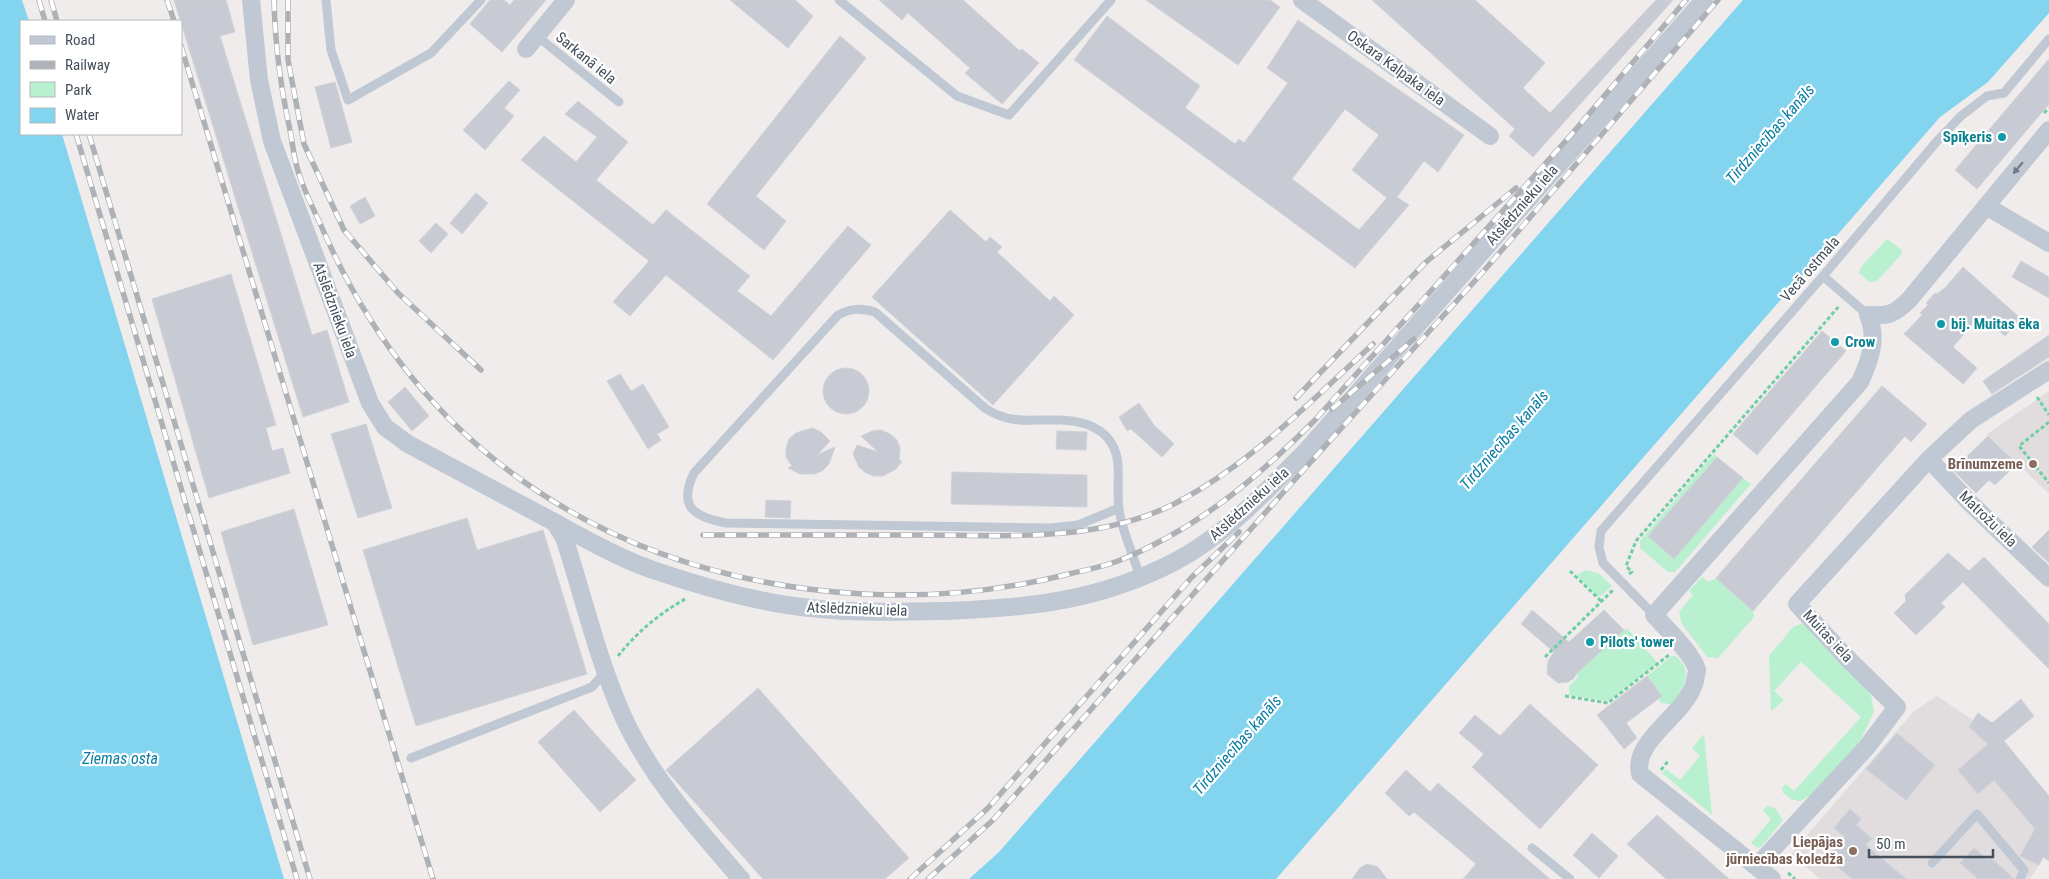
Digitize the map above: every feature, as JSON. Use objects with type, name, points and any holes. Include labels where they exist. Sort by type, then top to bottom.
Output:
[{"type":"street","name":"Atslēdznieku iela","points":[[251,0],[259,80],[272,141],[370,403],[385,426],[408,444],[617,555],[660,573],[708,587],[808,608],[917,611],[1004,609],[1075,600],[1140,578],[1177,561],[1214,537],[1258,498],[1307,450],[1704,0]]},
{"type":"street","points":[[531,42],[566,0]]},
{"type":"street","name":"Oskara Kalpaka iela","points":[[1302,0],[1490,136]]},
{"type":"street","points":[[1772,879],[1640,774],[1638,763],[1644,748],[1692,693],[1697,670],[1692,659],[1654,615],[1860,382],[1870,359],[1874,328],[1868,315],[1885,316],[1896,312],[2049,130]]},
{"type":"street","points":[[1986,206],[2049,243]]},
{"type":"street","name":"Muitas iela","points":[[1757,866],[1796,821],[1867,747],[1897,707],[1846,657],[1797,604],[1929,459],[1971,420],[2049,370]]},
{"type":"street","name":"Matrožu iela","points":[[1929,459],[1967,500],[2049,578]]},
{"type":"street","points":[[554,522],[564,537],[605,672],[623,715],[673,800],[741,879]]},
{"type":"lane","points":[[326,0],[331,50],[348,100],[430,53],[480,0]]},
{"type":"lane","points":[[839,0],[957,96],[1009,116],[1111,0]]},
{"type":"lane","name":"Vecā ostmala","points":[[1622,582],[1603,563],[1599,547],[1601,530],[1823,276],[1938,140],[1961,116],[1987,96],[2004,93],[2049,40]]},
{"type":"lane","name":"Sarkanā iela","points":[[531,42],[619,102]]},
{"type":"lane","points":[[1823,276],[1868,315]]},
{"type":"lane","points":[[1118,508],[1078,525],[1051,528],[726,523],[712,521],[695,512],[687,502],[687,488],[694,473],[838,315],[851,308],[862,308],[875,312],[986,409],[998,417],[1013,421],[1060,420],[1087,422],[1104,434],[1113,446],[1118,465],[1118,508],[1140,578]]},
{"type":"lane","points":[[1622,582],[1654,615]]},
{"type":"lane","points":[[411,758],[592,687],[605,672]]},
{"type":"lane","points":[[1932,863],[1977,814],[2024,870],[2020,879]]},
{"type":"lane","points":[[1532,848],[1570,879]]},
{"type":"path","points":[[1545,657],[1632,572],[1626,566],[1636,541],[1847,298]]},
{"type":"path","points":[[2028,383],[2049,415]]},
{"type":"path","points":[[2049,422],[2018,446],[2049,482]]},
{"type":"path","points":[[1570,571],[1601,601]]},
{"type":"path","points":[[605,672],[632,638],[667,609],[708,587]]},
{"type":"path","points":[[1565,696],[1608,703],[1680,645]]},
{"type":"shaded area","name":"Brīnumzeme","points":[[2049,391],[2049,494],[1987,434]]},
{"type":"shaded area","points":[[1937,696],[1973,720],[1969,727],[1983,739],[2007,769],[2049,847],[2039,865],[2030,879],[1820,879],[1791,854],[1914,711]]},
{"type":"green space","points":[[1887,239],[1902,250],[1901,255],[1877,281],[1870,282],[1859,273],[1861,267]]},
{"type":"green space","points":[[1714,454],[1717,457],[1648,536],[1674,559],[1743,478],[1751,484],[1675,572],[1668,572],[1640,548],[1640,541]]},
{"type":"green space","points":[[1586,570],[1600,574],[1612,586],[1601,596],[1597,596],[1577,575]]},
{"type":"green space","points":[[1702,577],[1708,582],[1716,578],[1753,611],[1754,617],[1718,658],[1707,657],[1682,624],[1679,612],[1693,595],[1689,591]]},
{"type":"green space","points":[[1803,623],[1838,662],[1870,690],[1874,712],[1858,745],[1820,791],[1800,801],[1791,799],[1783,793],[1782,788],[1786,784],[1794,791],[1861,717],[1801,662],[1774,691],[1784,700],[1771,711],[1769,656],[1793,627]]},
{"type":"green space","points":[[1627,628],[1658,663],[1608,701],[1569,695],[1569,686],[1578,677],[1576,673]]},
{"type":"green space","points":[[1672,656],[1681,661],[1685,667],[1685,680],[1672,704],[1661,703],[1658,699],[1662,696],[1647,676]]},
{"type":"green space","points":[[1704,734],[1712,815],[1662,773],[1666,769],[1680,780],[1700,756],[1692,748]]},
{"type":"green space","points":[[1767,806],[1775,808],[1783,820],[1762,846],[1758,848],[1751,843],[1771,819],[1763,811]]},
{"type":"water","name":"Ziemas osta","points":[[0,0],[22,0],[29,20],[20,20],[20,135],[62,135],[284,879],[0,879]]},
{"type":"water","name":"Tirdzniecības kanāls","points":[[1743,0],[2049,0],[2049,13],[1988,82],[1940,117],[1276,879],[969,879],[999,852]]},
{"type":"building","points":[[174,0],[226,0],[235,32],[220,36],[312,335],[327,330],[349,402],[303,417],[182,26],[182,20],[180,20]]},
{"type":"building","points":[[490,0],[504,0],[510,5],[514,0],[546,0],[502,52],[470,24]]},
{"type":"building","points":[[730,0],[795,0],[813,16],[788,48]]},
{"type":"building","points":[[879,0],[963,0],[1020,51],[1022,49],[1039,63],[1002,104],[965,73],[970,68],[908,13],[902,20]]},
{"type":"building","points":[[1146,0],[1270,0],[1280,7],[1238,65]]},
{"type":"building","points":[[1372,0],[1475,0],[1545,63],[1523,88],[1550,113],[1656,0],[1673,0],[1533,157],[1509,136],[1515,129]]},
{"type":"building","points":[[1107,16],[1200,86],[1185,108],[1235,144],[1239,139],[1244,143],[1288,83],[1267,68],[1298,20],[1464,135],[1438,172],[1424,161],[1397,197],[1409,205],[1355,268],[1074,60]],"holes":[[[1345,109],[1379,135],[1352,170],[1387,198],[1359,230],[1292,179]]]},
{"type":"building","points":[[840,36],[866,58],[756,196],[786,221],[764,250],[707,204]]},
{"type":"building","name":"Spīķeris","points":[[2049,59],[2049,104],[1977,189],[1955,170]]},
{"type":"building","points":[[509,81],[520,90],[504,108],[514,116],[485,150],[463,130]]},
{"type":"building","points":[[335,82],[352,142],[331,148],[315,87]]},
{"type":"building","points":[[578,101],[628,142],[596,180],[653,225],[666,210],[750,276],[737,291],[771,316],[848,226],[871,245],[773,360],[666,275],[630,316],[613,302],[649,261],[521,160],[544,136],[576,162],[597,137],[565,114]]},
{"type":"building","points":[[476,193],[488,203],[462,234],[450,223]]},
{"type":"building","points":[[365,197],[375,216],[360,224],[350,206]]},
{"type":"building","points":[[950,210],[986,242],[990,237],[1002,247],[997,252],[1050,301],[1054,296],[1074,315],[993,405],[872,297]]},
{"type":"building","points":[[436,223],[448,234],[431,253],[419,241]]},
{"type":"building","points":[[2021,261],[2049,277],[2049,298],[2012,277]]},
{"type":"building","name":"bij. Muitas ēka","points":[[1963,267],[2020,318],[2005,336],[1981,314],[1953,347],[1977,368],[1963,384],[1904,334],[1922,315],[1920,313],[1928,305],[1926,303],[1935,293],[1937,294],[1946,287]]},
{"type":"building","points":[[231,274],[276,425],[266,428],[272,451],[283,448],[290,473],[209,498],[152,299]]},
{"type":"building","points":[[1822,331],[1846,351],[1757,455],[1733,434]]},
{"type":"building","points":[[2049,335],[2049,357],[1992,394],[1983,381]]},
{"type":"building","points":[[846,368],[859,372],[865,378],[869,391],[865,404],[859,410],[846,414],[833,410],[827,404],[823,391],[827,378],[833,372]]},
{"type":"building","points":[[620,374],[631,391],[643,384],[669,427],[657,434],[661,440],[648,449],[607,381]]},
{"type":"building","points":[[1882,386],[1927,424],[1911,442],[1905,436],[1753,611],[1716,578]]},
{"type":"building","points":[[405,387],[429,416],[412,431],[388,402]]},
{"type":"building","points":[[1139,403],[1154,425],[1174,444],[1162,457],[1131,429],[1127,431],[1119,417]]},
{"type":"building","points":[[366,424],[392,508],[358,518],[331,434]]},
{"type":"building","points":[[812,428],[821,432],[830,441],[817,455],[835,447],[829,464],[822,471],[814,474],[800,474],[788,468],[792,466],[786,457],[786,448],[789,439],[796,433]]},
{"type":"building","points":[[881,430],[897,440],[900,448],[899,460],[902,461],[896,469],[883,476],[874,476],[866,473],[859,467],[853,454],[857,445],[878,452],[861,436],[872,431]]},
{"type":"building","points":[[1057,431],[1087,432],[1086,450],[1056,449]]},
{"type":"building","points":[[1988,436],[2017,464],[1995,485],[1989,480],[1976,493],[1953,470]]},
{"type":"building","points":[[1717,457],[1743,478],[1674,559],[1648,536]]},
{"type":"building","points":[[952,472],[1087,475],[1087,507],[951,504]]},
{"type":"building","points":[[766,500],[791,501],[790,518],[765,517]]},
{"type":"building","points":[[294,509],[328,625],[253,645],[221,532]]},
{"type":"building","points":[[467,518],[477,550],[543,530],[587,674],[416,726],[363,550]]},
{"type":"building","points":[[2049,530],[2049,563],[2032,547]]},
{"type":"building","points":[[1948,553],[1969,571],[1984,557],[2049,624],[2049,669],[1963,582],[1941,603],[1945,607],[1916,635],[1894,613],[1906,601],[1905,595]]},
{"type":"building","name":"Pilots' tower","points":[[1532,610],[1569,642],[1604,610],[1624,630],[1577,673],[1573,679],[1568,682],[1558,683],[1547,674],[1548,661],[1554,652],[1521,624]]},
{"type":"building","points":[[1647,676],[1662,696],[1626,723],[1637,738],[1624,749],[1597,715]]},
{"type":"building","points":[[758,688],[909,858],[885,879],[763,879],[666,770]]},
{"type":"building","points":[[2021,699],[2034,716],[2004,741],[2049,796],[2049,861],[2043,857],[2039,865],[2020,856],[2035,829],[1994,780],[1978,794],[1958,770],[1988,744],[1969,727],[1978,713],[1992,723]]},
{"type":"building","points":[[1530,704],[1598,765],[1540,829],[1472,767],[1484,754],[1459,733],[1475,715],[1500,736]]},
{"type":"building","points":[[574,710],[636,780],[600,812],[538,742]]},
{"type":"building","points":[[1897,733],[1935,765],[1906,800],[1866,769]]},
{"type":"building","points":[[1406,770],[1430,792],[1438,783],[1550,879],[1463,879],[1476,864],[1414,812],[1409,816],[1385,793]]},
{"type":"building","name":"Liepājas jūrniecības koledža","points":[[1850,809],[1861,819],[1856,825],[1872,839],[1866,845],[1906,879],[1852,879],[1827,858],[1845,837],[1834,828]]},
{"type":"building","points":[[1657,815],[1729,879],[1666,879],[1627,844]]},
{"type":"building","points":[[1592,833],[1618,856],[1599,878],[1573,855]]},
{"type":"building","points":[[1974,848],[1988,860],[1990,857],[2014,879],[1978,879],[1960,863]]},
{"type":"building","points":[[1367,864],[1378,867],[1387,879],[1352,879],[1360,868]]},
{"type":"railway","points":[[39,0],[45,20]]},
{"type":"railway","points":[[51,0],[57,20]]},
{"type":"railway","points":[[167,0],[174,20]]},
{"type":"railway","points":[[274,0],[277,51],[284,101],[297,167],[311,204],[365,310],[415,381],[473,441],[539,492],[611,533],[690,563],[774,584],[889,595],[941,594],[992,589],[1043,580],[1106,565],[1173,534],[1224,501],[1270,463],[1315,420],[1571,135],[1686,0]]},
{"type":"railway","points":[[288,0],[288,60],[304,144],[344,230],[398,293],[481,370]]},
{"type":"railway","points":[[928,879],[993,820],[1289,486],[1482,273],[1718,0]]},
{"type":"railway","points":[[182,49],[433,879]]},
{"type":"railway","points":[[76,135],[297,879]]},
{"type":"railway","points":[[89,135],[310,879]]},
{"type":"railway","points":[[1296,398],[1426,262],[1516,188]]},
{"type":"railway","points":[[1332,409],[1414,339]]},
{"type":"railway","points":[[703,535],[1050,534],[1082,531],[1144,517],[1174,504],[1228,471],[1279,431],[1373,344]]},
{"type":"railway","points":[[910,879],[988,808],[1191,578],[1239,532]]},
{"type":"place","name":"Spīķeris","points":[[2002,137]]},
{"type":"place","name":"bij. Muitas ēka","points":[[1941,324]]},
{"type":"place","name":"Crow","points":[[1835,342]]},
{"type":"place","name":"Brīnumzeme","points":[[2033,464]]},
{"type":"place","name":"Pilots' tower","points":[[1590,642]]},
{"type":"place","name":"Liepājas jūrniecības koledža","points":[[1853,851]]}]
